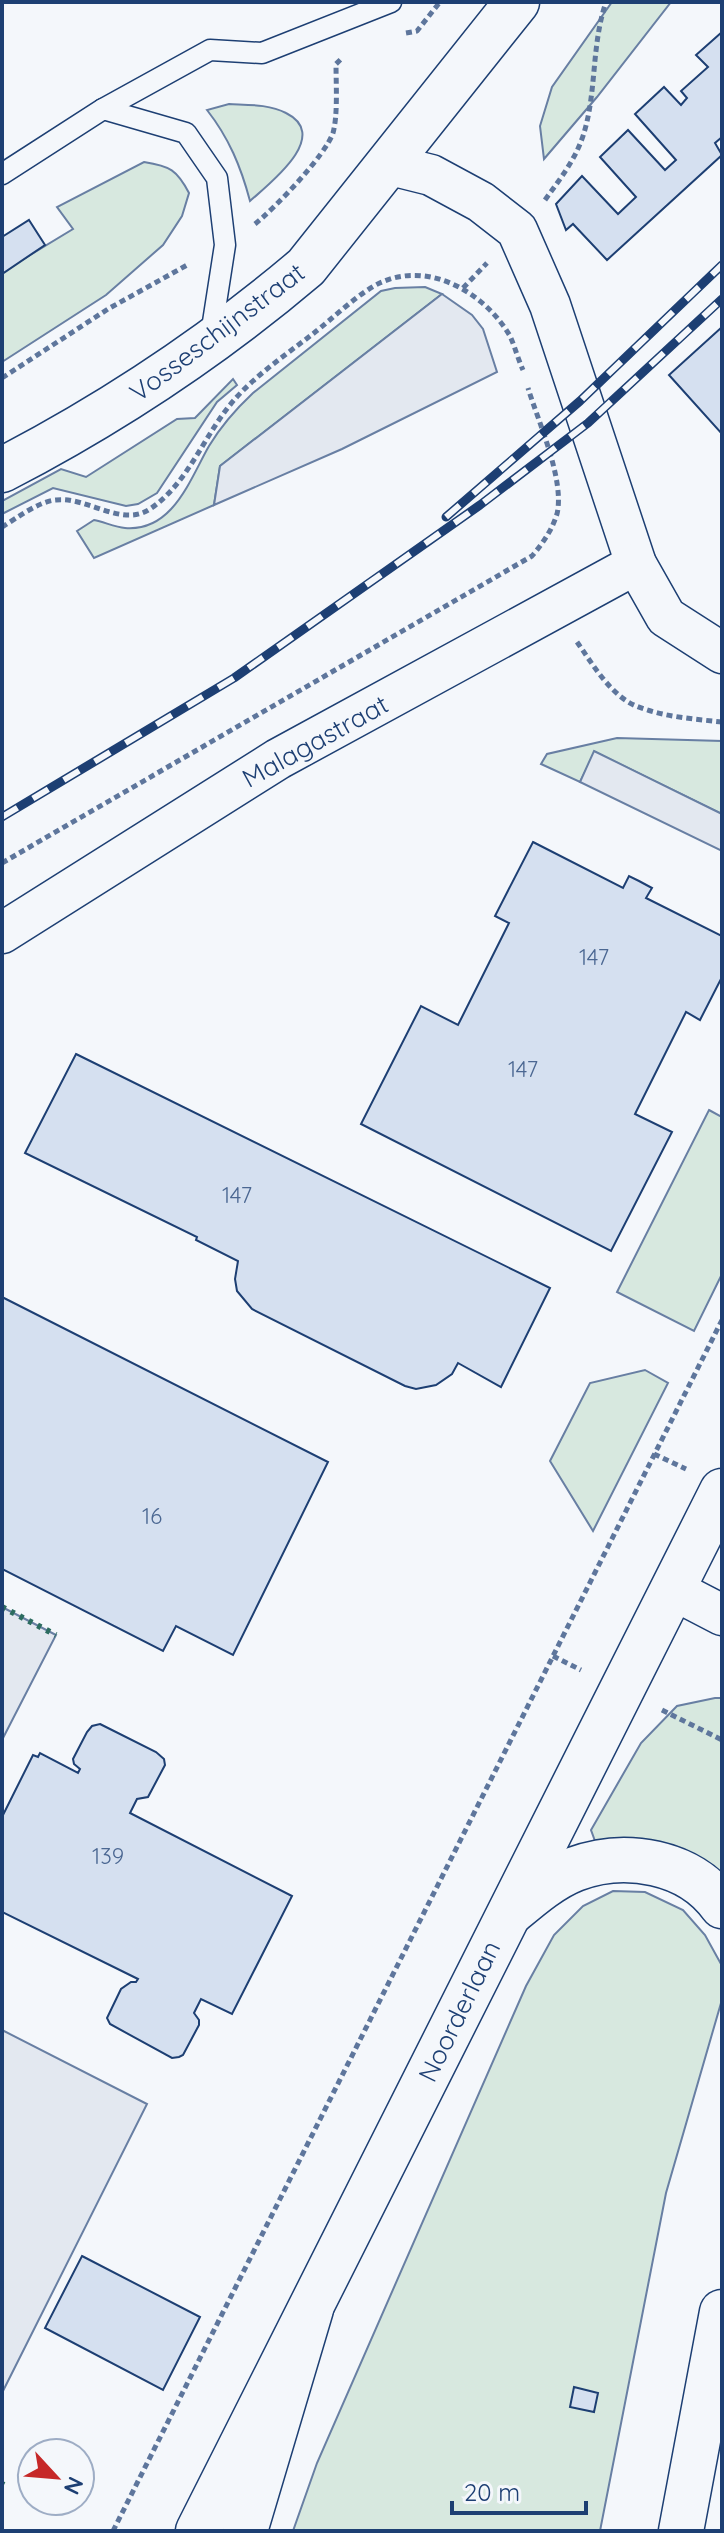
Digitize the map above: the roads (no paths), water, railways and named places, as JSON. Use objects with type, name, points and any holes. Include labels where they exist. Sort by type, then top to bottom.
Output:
[{"type":"main road","name":"Vosseschijnstraat","points":[[2,470],[124,402],[265,301],[306,267],[517,2]]},
{"type":"main road","name":"Noorderlaan","points":[[198,2531],[722,1491]]},
{"type":"main road","points":[[506,1917],[537,1891],[575,1869],[615,1859],[657,1863],[688,1877],[714,1895],[722,1906]]},
{"type":"main road","points":[[245,2531],[311,2309]]},
{"type":"main road","points":[[681,2531],[722,2312]]},
{"type":"street","points":[[387,164],[431,175],[481,202],[517,230],[550,305],[636,564],[666,617],[722,653]]},
{"type":"street","name":"Malagastraat","points":[[2,933],[278,759],[636,564]]},
{"type":"street","points":[[672,1589],[722,1615]]},
{"type":"lane","points":[[2,174],[103,109],[210,50],[262,53],[391,2]]},
{"type":"lane","points":[[103,109],[186,133],[217,178],[225,245],[210,340]]},
{"type":"railway","points":[[446,517],[580,401],[722,265]]},
{"type":"railway","points":[[2,817],[234,678],[480,505],[588,423],[722,299]]}]
